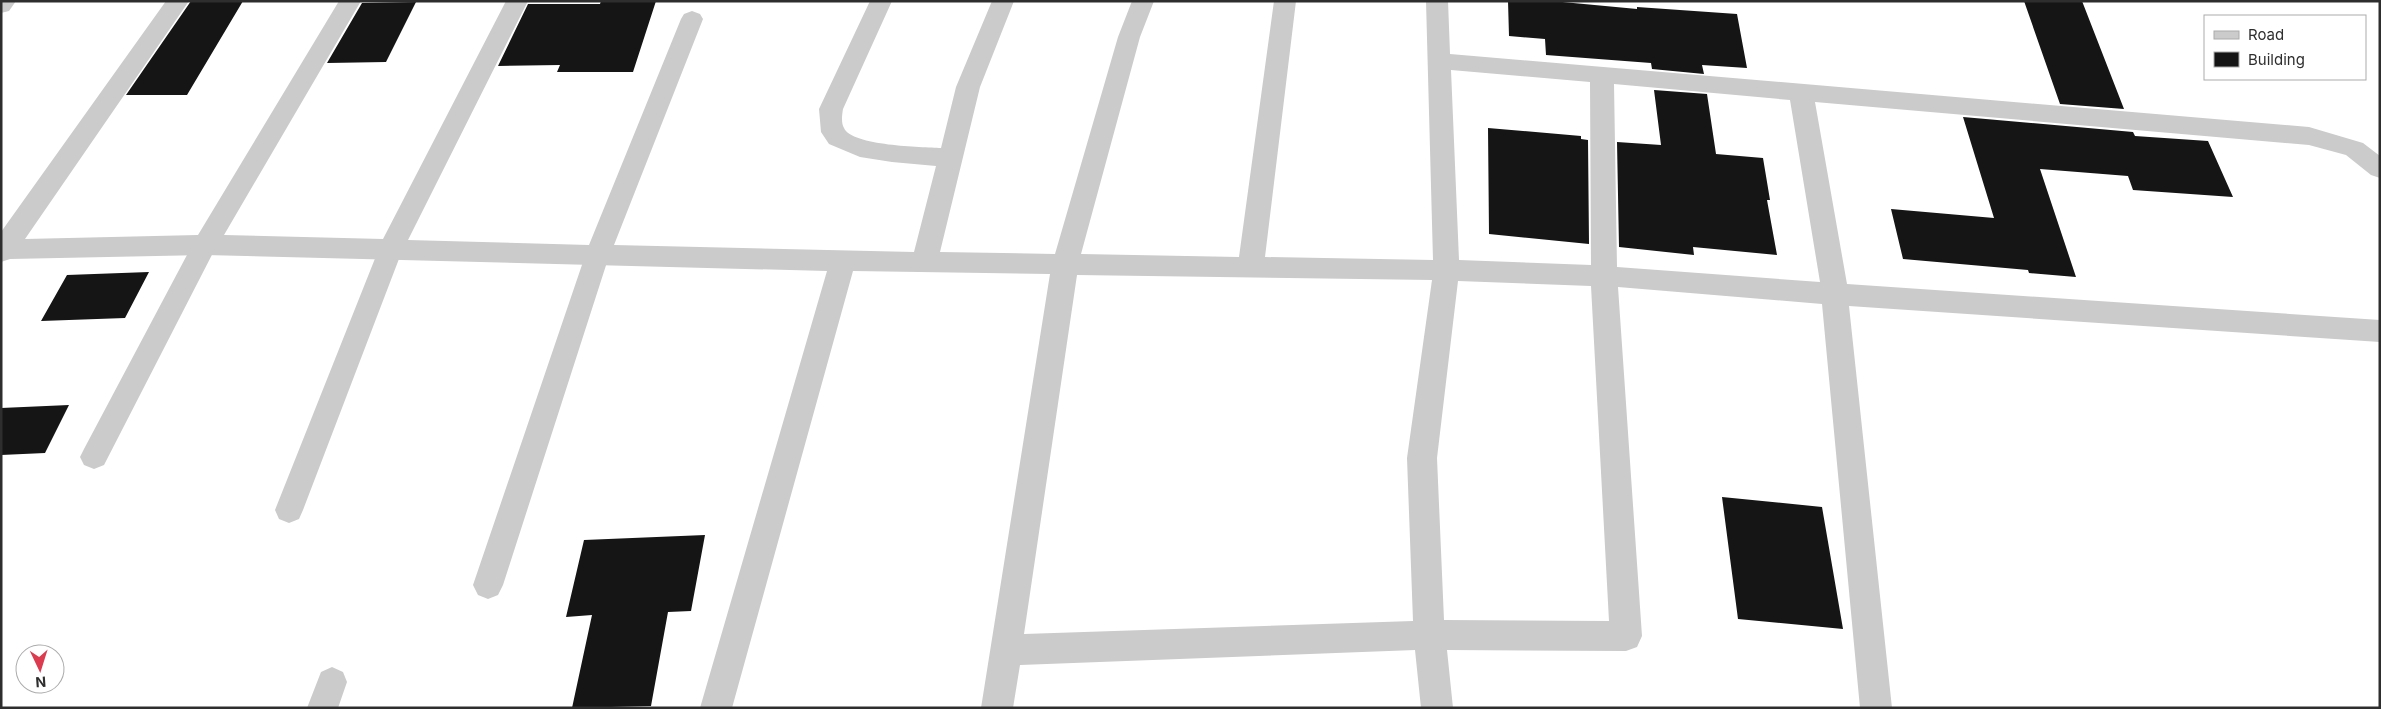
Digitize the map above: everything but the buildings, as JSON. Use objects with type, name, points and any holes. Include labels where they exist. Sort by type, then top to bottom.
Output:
[{"type":"street","points":[[1,6],[5,1]]},
{"type":"street","points":[[2,250],[178,1]]},
{"type":"street","points":[[205,245],[350,1]]},
{"type":"street","points":[[390,250],[517,1]]},
{"type":"street","points":[[881,1],[831,109],[830,123],[838,138],[860,149],[952,158]]},
{"type":"street","points":[[925,262],[968,87],[1003,1]]},
{"type":"street","points":[[997,708],[1065,264],[1129,37],[1143,1]]},
{"type":"street","points":[[1251,267],[1285,1]]},
{"type":"street","points":[[1437,1],[1446,270],[1422,458],[1429,635],[1437,708]]},
{"type":"street","points":[[597,256],[692,19]]},
{"type":"street","points":[[1438,60],[2309,136],[2354,149],[2380,169]]},
{"type":"street","points":[[1007,650],[1429,635],[1626,636],[1604,276],[1602,75]]},
{"type":"street","points":[[1801,92],[1835,294],[1854,502],[1876,708]]},
{"type":"street","points":[[2,250],[205,245],[843,261],[1446,270],[1604,276],[1835,294],[2380,331]]},
{"type":"street","points":[[716,708],[843,261]]},
{"type":"lane","points":[[94,457],[205,245]]},
{"type":"lane","points":[[289,510],[390,250]]},
{"type":"lane","points":[[488,585],[597,256]]}]
